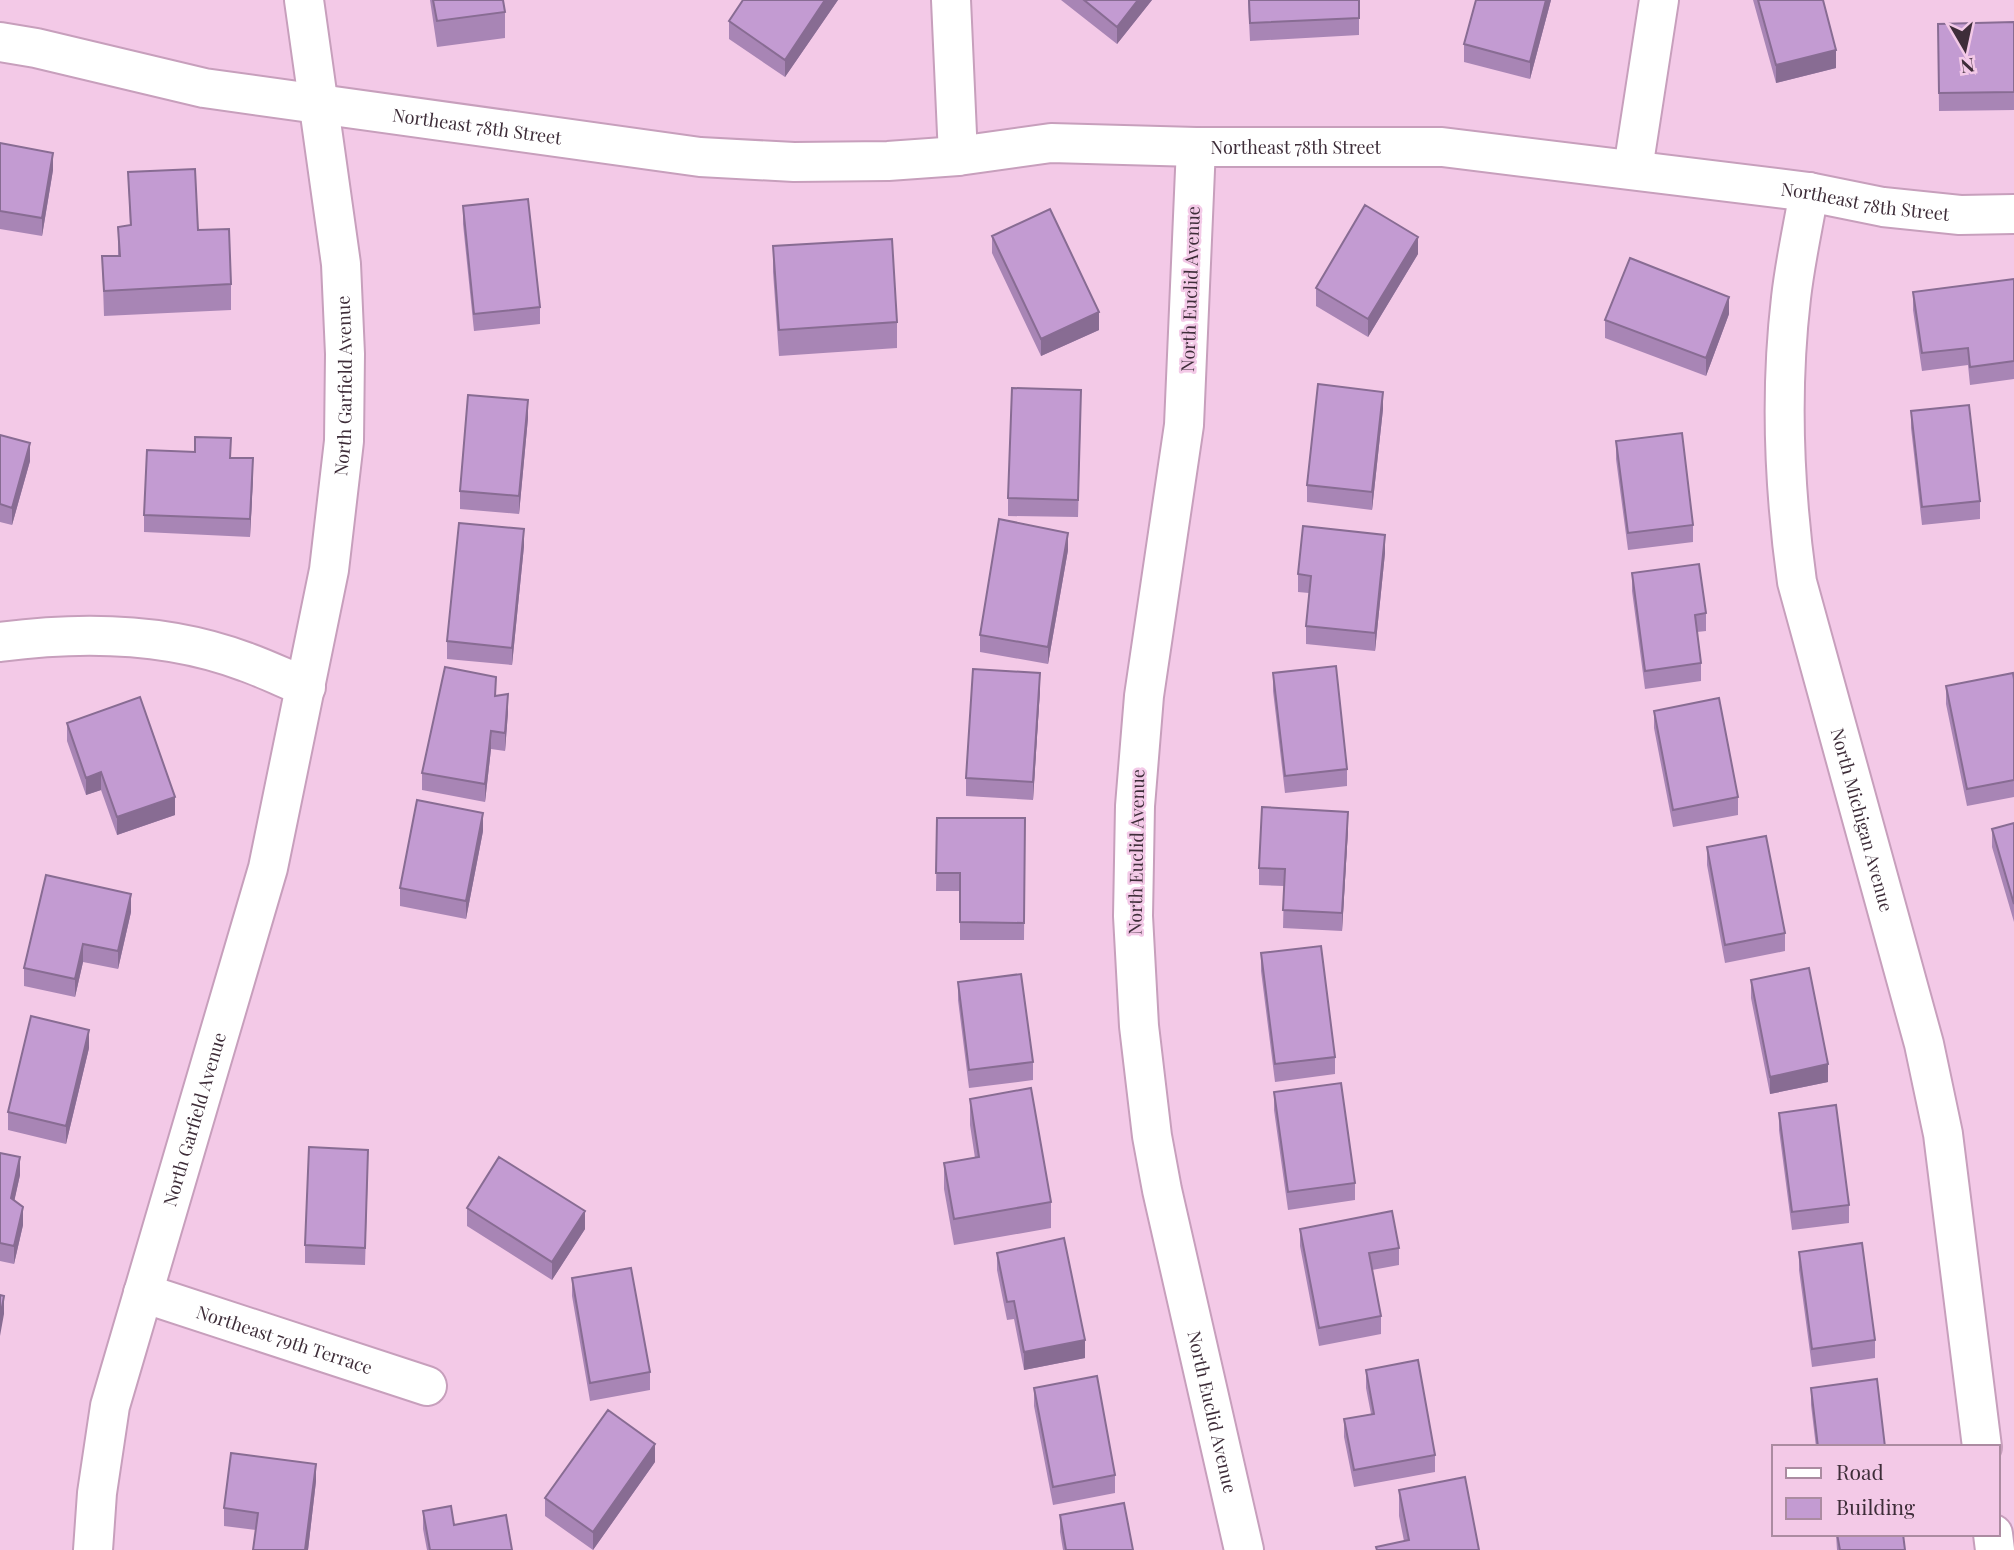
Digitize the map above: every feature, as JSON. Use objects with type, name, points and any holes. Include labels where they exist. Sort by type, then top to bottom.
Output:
[{"type":"street","name":"North Garfield Avenue","points":[[93,1550],[97,1493],[110,1406],[268,868],[329,570],[344,429],[345,354],[341,264],[304,0]]},
{"type":"street","points":[[951,0],[958,156]]},
{"type":"street","points":[[1633,169],[1660,0]]},
{"type":"street","name":"Northeast 78th Street","points":[[0,42],[204,88],[700,158],[888,162],[958,156],[1051,143],[1196,147],[1442,147],[1809,192],[1883,207],[1959,215],[2014,214]]},
{"type":"street","name":"North Euclid Avenue","points":[[1196,147],[1184,425],[1144,696],[1135,806],[1133,916],[1139,1026],[1152,1136],[1244,1550]]},
{"type":"street","name":"North Michigan Avenue","points":[[1809,192],[1791,298],[1784,405],[1788,513],[1795,568],[1924,1044],[1943,1134],[1982,1445]]},
{"type":"street","points":[[0,642],[50,635],[113,635],[180,643],[244,661],[306,687]]},
{"type":"street","name":"Northeast 79th Terrace","points":[[143,1293],[427,1385]]},
{"type":"building","points":[[433,0],[503,0],[505,12],[437,21]]},
{"type":"building","points":[[743,0],[825,0],[785,60],[729,21]]},
{"type":"building","points":[[1084,0],[1138,0],[1117,27]]},
{"type":"building","points":[[1249,0],[1359,0],[1359,18],[1250,23]]},
{"type":"building","points":[[1476,0],[1546,0],[1530,62],[1464,44]]},
{"type":"building","points":[[1758,0],[1823,0],[1836,50],[1776,65]]},
{"type":"building","points":[[2014,22],[2014,92],[1939,93],[1938,24]]},
{"type":"building","points":[[0,143],[53,153],[42,218],[0,211]]},
{"type":"building","points":[[195,169],[198,230],[229,229],[231,284],[104,291],[102,256],[120,256],[118,227],[131,225],[128,172]]},
{"type":"building","points":[[528,199],[540,307],[474,314],[463,206]]},
{"type":"building","points":[[1365,205],[1418,237],[1368,319],[1316,288]]},
{"type":"building","points":[[1050,209],[1099,312],[1041,339],[992,236]]},
{"type":"building","points":[[892,239],[897,322],[779,330],[773,246]]},
{"type":"building","points":[[1630,258],[1729,297],[1706,358],[1605,320]]},
{"type":"building","points":[[2014,279],[2014,361],[1970,367],[1968,348],[1922,353],[1913,292]]},
{"type":"building","points":[[1318,384],[1383,392],[1372,492],[1307,485]]},
{"type":"building","points":[[1012,388],[1081,390],[1078,500],[1008,498]]},
{"type":"building","points":[[468,395],[528,400],[519,496],[460,491]]},
{"type":"building","points":[[1969,405],[1980,501],[1922,507],[1911,411]]},
{"type":"building","points":[[1682,433],[1693,525],[1628,533],[1616,441]]},
{"type":"building","points":[[0,435],[30,443],[12,508],[0,504]]},
{"type":"building","points":[[195,437],[231,438],[230,458],[253,458],[250,519],[144,515],[147,450],[195,452]]},
{"type":"building","points":[[999,519],[1068,533],[1048,647],[980,635]]},
{"type":"building","points":[[459,523],[524,529],[512,648],[447,641]]},
{"type":"building","points":[[1303,526],[1385,535],[1375,633],[1306,626],[1311,576],[1298,574]]},
{"type":"building","points":[[1699,564],[1706,613],[1695,615],[1701,663],[1645,671],[1632,573]]},
{"type":"building","points":[[1336,666],[1347,769],[1285,776],[1273,673]]},
{"type":"building","points":[[445,667],[496,677],[495,696],[508,694],[505,733],[491,731],[485,784],[422,773]]},
{"type":"building","points":[[973,669],[1040,673],[1033,782],[966,778]]},
{"type":"building","points":[[2013,673],[2014,780],[1967,789],[1946,686]]},
{"type":"building","points":[[140,697],[175,797],[117,817],[101,772],[86,778],[67,723]]},
{"type":"building","points":[[1719,698],[1738,797],[1673,810],[1654,711]]},
{"type":"building","points":[[417,800],[483,813],[466,901],[400,888]]},
{"type":"building","points":[[1262,807],[1348,812],[1342,913],[1283,910],[1285,869],[1259,868]]},
{"type":"building","points":[[937,818],[1025,818],[1024,923],[960,922],[960,873],[936,873]]},
{"type":"building","points":[[2014,823],[2014,904],[1992,829]]},
{"type":"building","points":[[1766,836],[1785,933],[1725,945],[1707,847]]},
{"type":"building","points":[[46,875],[131,894],[118,951],[83,944],[75,979],[24,968]]},
{"type":"building","points":[[1321,946],[1335,1057],[1275,1064],[1261,953]]},
{"type":"building","points":[[1809,968],[1828,1064],[1770,1077],[1751,980]]},
{"type":"building","points":[[1021,974],[1033,1062],[969,1070],[958,982]]},
{"type":"building","points":[[31,1016],[89,1030],[66,1126],[8,1112]]},
{"type":"building","points":[[1341,1083],[1355,1183],[1288,1192],[1274,1092]]},
{"type":"building","points":[[1031,1088],[1051,1202],[954,1219],[944,1163],[979,1157],[970,1099]]},
{"type":"building","points":[[1836,1105],[1849,1205],[1792,1212],[1779,1113]]},
{"type":"building","points":[[309,1147],[368,1150],[365,1248],[305,1245]]},
{"type":"building","points":[[0,1153],[20,1157],[11,1198],[23,1207],[14,1246],[0,1243]]},
{"type":"building","points":[[499,1157],[585,1211],[552,1262],[467,1208]]},
{"type":"building","points":[[1392,1211],[1399,1248],[1369,1253],[1381,1316],[1319,1328],[1300,1229]]},
{"type":"building","points":[[1064,1238],[1085,1340],[1024,1352],[1014,1301],[1007,1302],[997,1253]]},
{"type":"building","points":[[1862,1243],[1875,1340],[1812,1349],[1799,1252]]},
{"type":"building","points":[[631,1268],[650,1372],[590,1383],[572,1278]]},
{"type":"building","points":[[0,1295],[4,1296],[0,1318]]},
{"type":"building","points":[[1418,1360],[1435,1455],[1354,1470],[1344,1419],[1374,1414],[1366,1370]]},
{"type":"building","points":[[1097,1376],[1115,1475],[1053,1487],[1034,1388]]},
{"type":"building","points":[[1877,1379],[1885,1445],[1818,1445],[1811,1388]]},
{"type":"building","points":[[608,1410],[655,1444],[593,1532],[545,1498]]},
{"type":"building","points":[[231,1453],[316,1464],[305,1550],[253,1550],[258,1513],[224,1508]]},
{"type":"building","points":[[1465,1477],[1479,1550],[1377,1550],[1376,1547],[1409,1540],[1399,1490]]},
{"type":"building","points":[[1124,1503],[1133,1550],[1066,1550],[1060,1515]]},
{"type":"building","points":[[451,1506],[454,1525],[506,1515],[512,1550],[430,1550],[423,1511]]},
{"type":"building","points":[[1837,1536],[1903,1536],[1905,1550],[1840,1550]]}]
